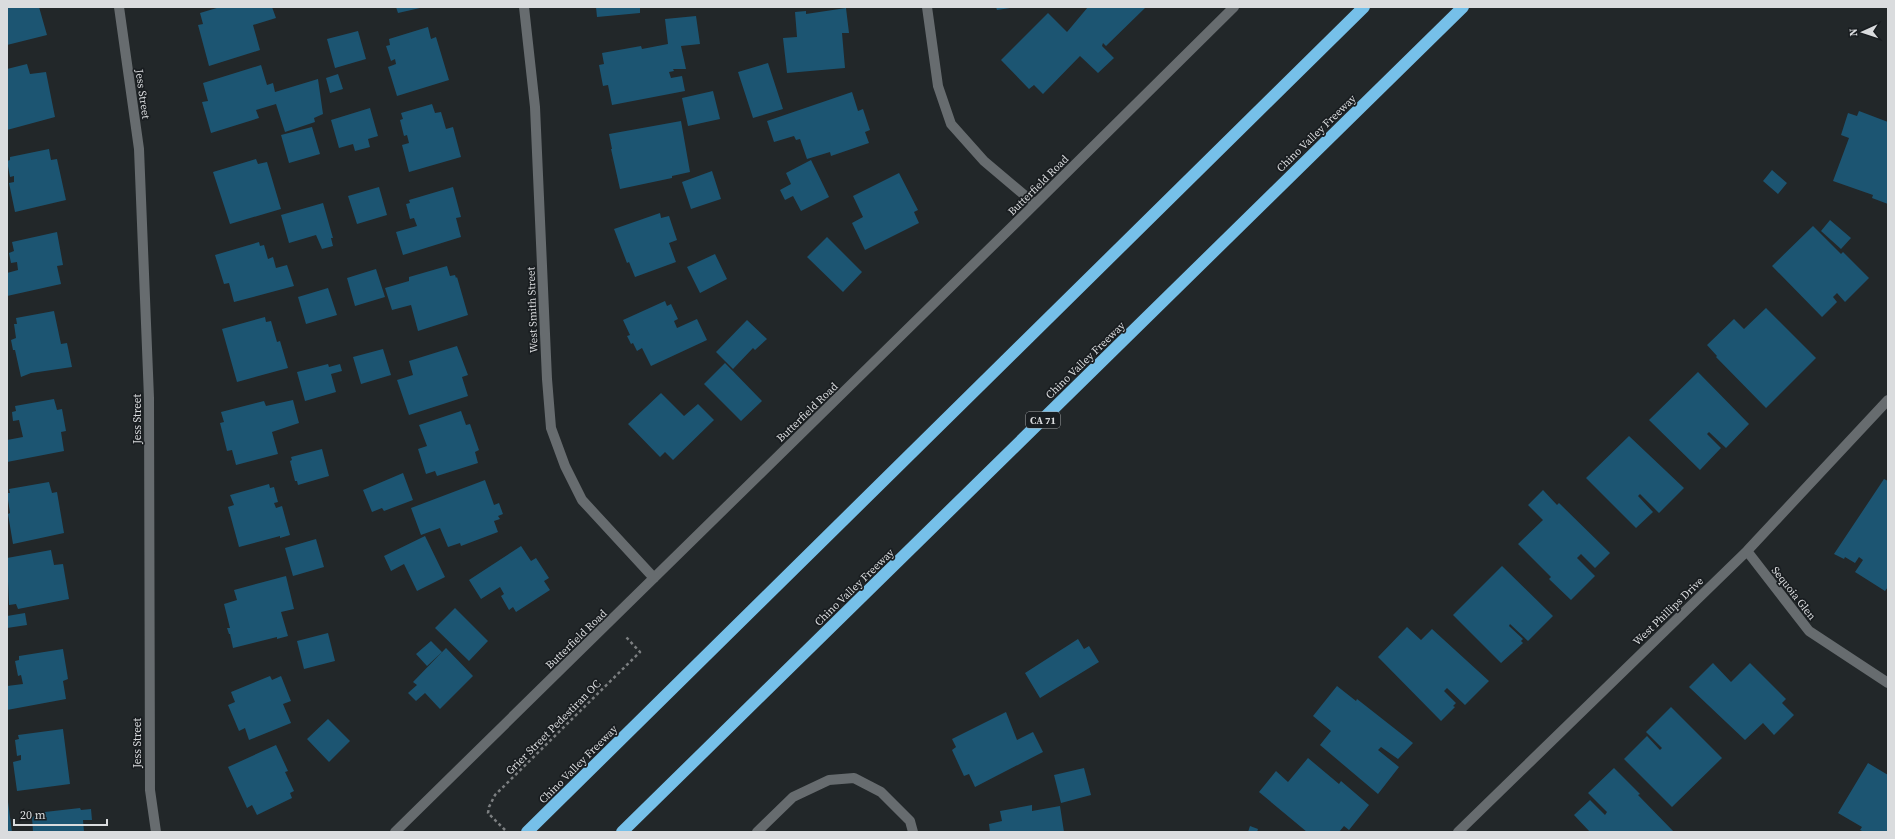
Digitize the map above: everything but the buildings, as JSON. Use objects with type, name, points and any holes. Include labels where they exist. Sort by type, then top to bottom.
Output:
[{"type":"highway","name":"Chino Valley Freeway","points":[[527,832],[1364,7]]},
{"type":"highway","name":"Chino Valley Freeway","points":[[622,832],[1463,7]]},
{"type":"street","name":"Jess Street","points":[[119,7],[139,149],[149,398],[150,790],[156,832]]},
{"type":"street","name":"West Smith Street","points":[[524,7],[535,107],[547,379],[551,428],[565,466],[582,500],[654,578]]},
{"type":"street","points":[[927,7],[938,86],[951,124],[984,161],[1035,204]]},
{"type":"street","name":"Butterfield Road","points":[[395,832],[1234,7]]},
{"type":"street","name":"West Phillips Drive","points":[[1458,832],[1747,551],[1888,400]]},
{"type":"street","name":"Sequoia Glen","points":[[1747,551],[1809,631],[1888,683]]},
{"type":"street","points":[[757,832],[793,797],[829,780],[854,778],[881,792],[910,821],[913,832]]},
{"type":"path","name":"Grier Street Pedestiran OC","points":[[507,832],[488,813],[489,807],[495,795],[640,652],[626,637]]}]
